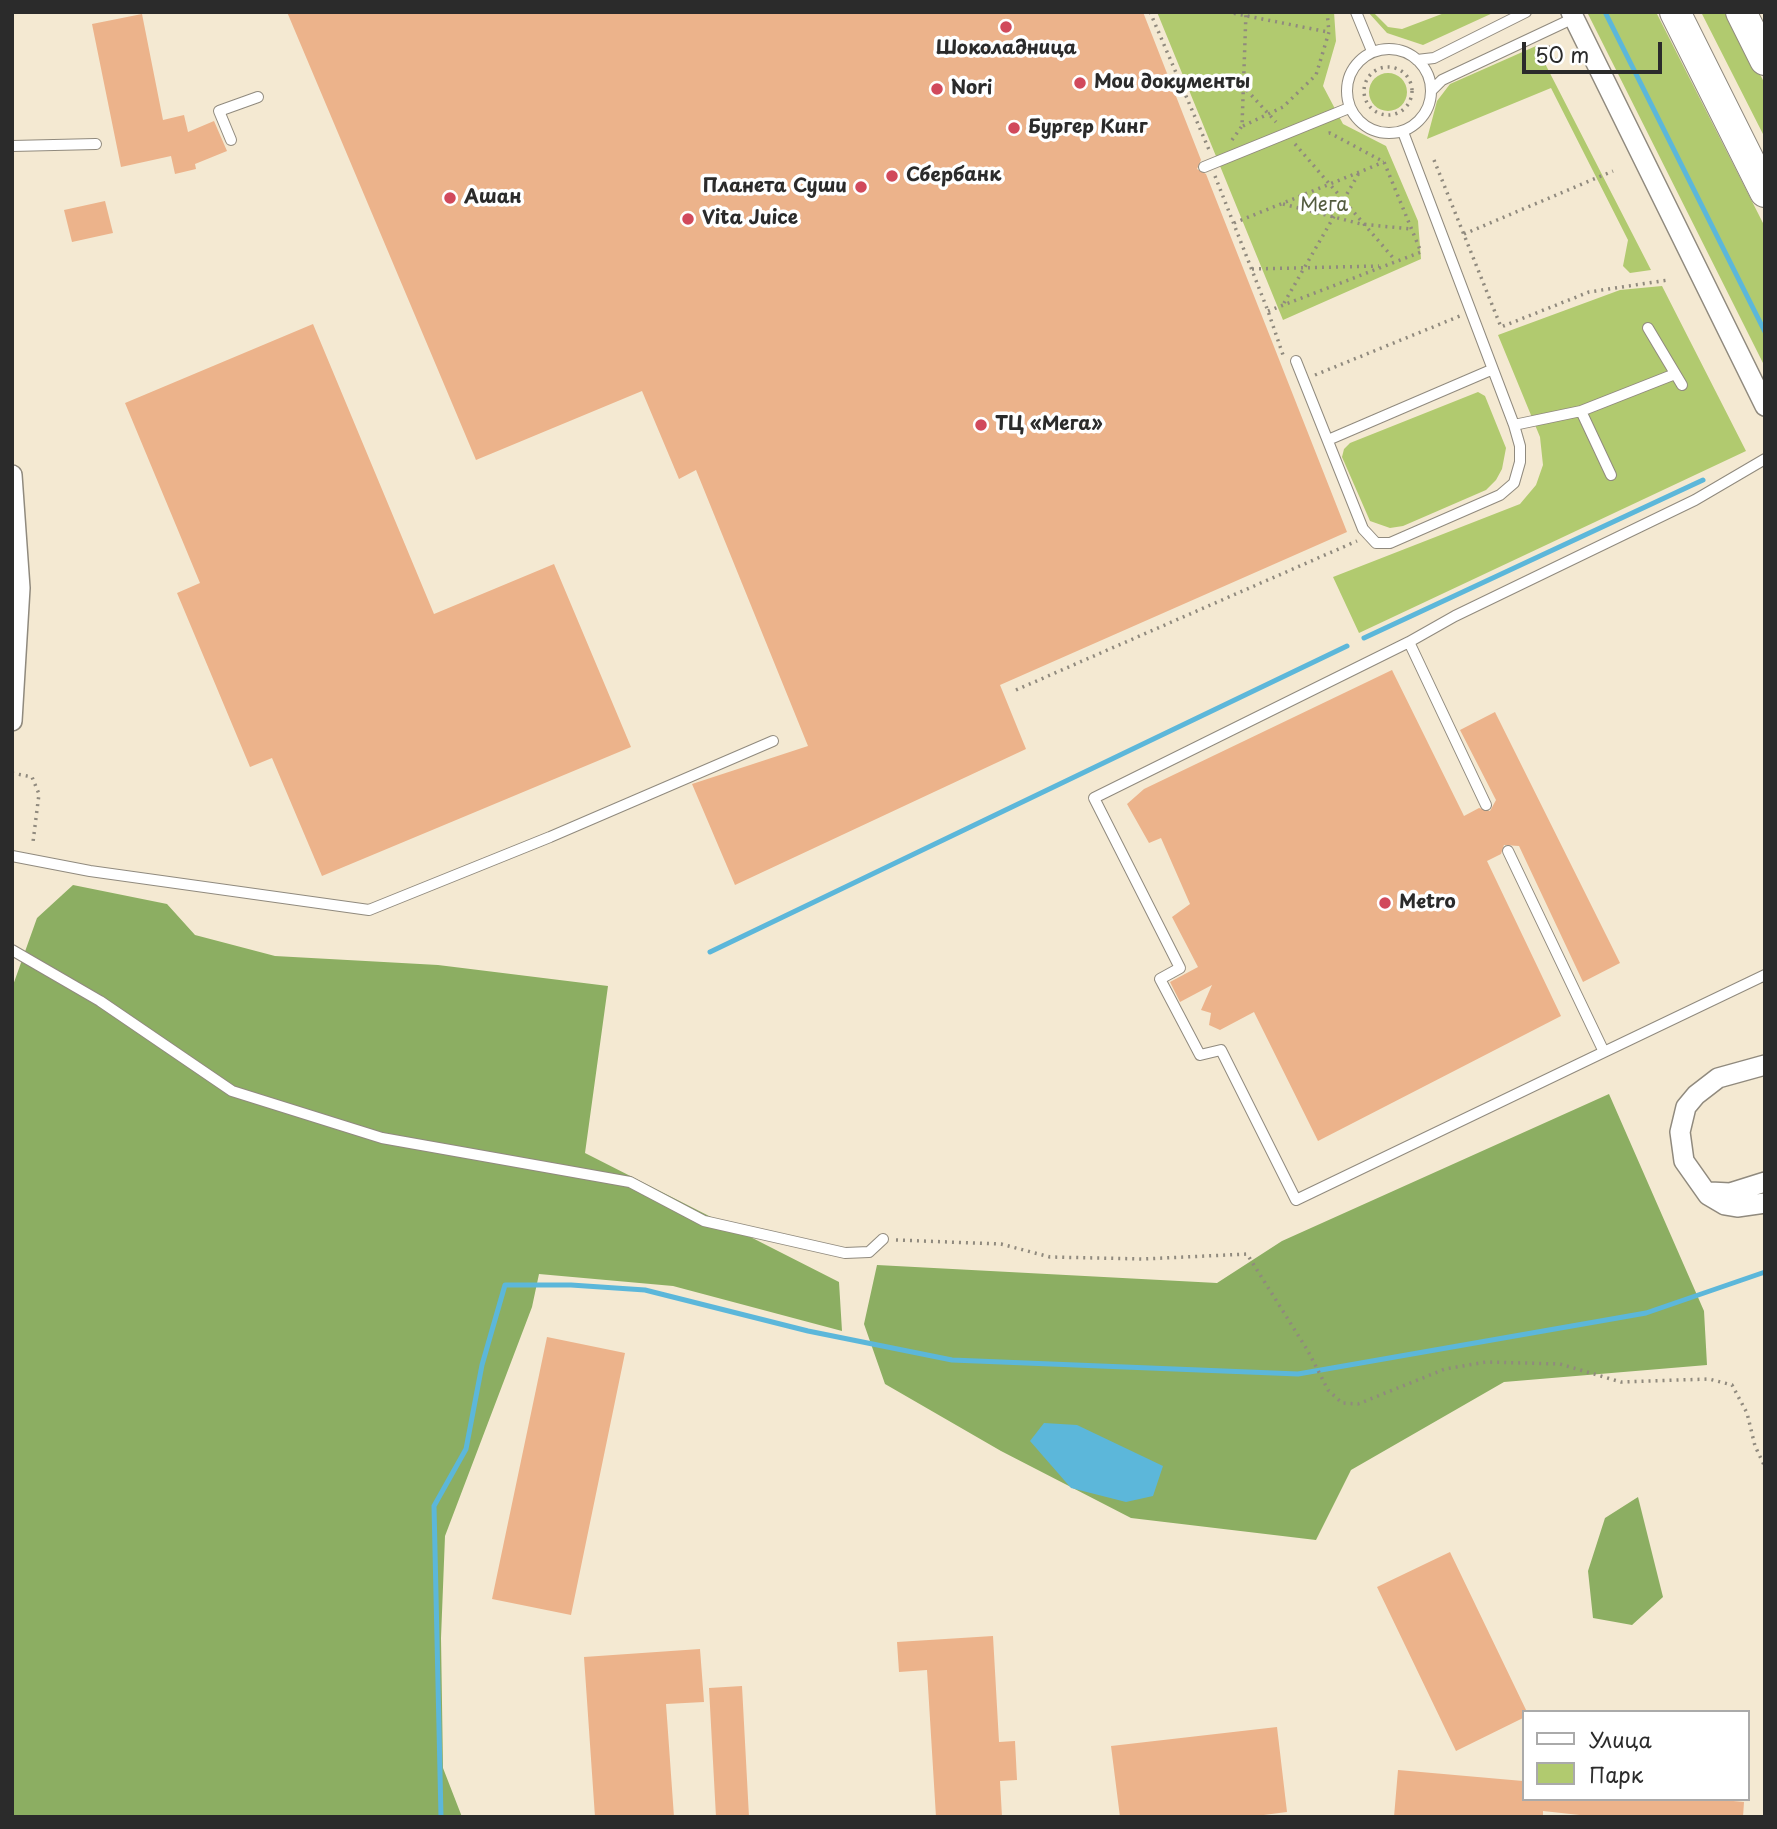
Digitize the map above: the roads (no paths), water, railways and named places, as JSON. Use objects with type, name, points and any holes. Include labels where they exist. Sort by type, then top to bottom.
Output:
[{"type":"main road","points":[[1675,12],[1765,192]]},
{"type":"main road","points":[[1741,12],[1765,60]]},
{"type":"street","points":[[1572,15],[1765,405]]},
{"type":"street","points":[[12,475],[19,534],[12,721]]},
{"type":"street","points":[[1765,1065],[1718,1078],[1696,1095],[1686,1107],[1680,1132],[1681,1152],[1697,1184],[1714,1200],[1725,1205],[1747,1207],[1765,1203]]},
{"type":"street","points":[[1697,1184],[1713,1194],[1730,1193],[1765,1182]]},
{"type":"lane","points":[[1356,12],[1371,51]]},
{"type":"lane","points":[[1417,60],[1427,74],[1430,90],[1429,106],[1421,121],[1403,132],[1389,133],[1365,126],[1349,108],[1348,84],[1362,57],[1371,51],[1391,49],[1417,60],[1434,58],[1526,12]]},
{"type":"lane","points":[[1430,90],[1443,80],[1572,15]]},
{"type":"lane","points":[[231,141],[219,111],[258,97]]},
{"type":"lane","points":[[1204,167],[1349,108]]},
{"type":"lane","points":[[1296,361],[1365,533],[1376,543],[1386,544],[1500,495],[1514,483],[1520,463],[1520,446],[1514,425],[1403,132]]},
{"type":"lane","points":[[12,146],[96,144]]},
{"type":"lane","points":[[1648,328],[1682,385]]},
{"type":"lane","points":[[1328,440],[1491,370]]},
{"type":"lane","points":[[1514,425],[1581,411],[1675,373]]},
{"type":"lane","points":[[1581,411],[1611,475]]},
{"type":"lane","points":[[1765,460],[1695,500],[1455,616],[1409,642],[1094,798],[1180,968],[1160,979],[1200,1055],[1221,1050],[1296,1200],[1765,975]]},
{"type":"lane","points":[[1409,642],[1486,805]]},
{"type":"lane","points":[[12,856],[90,871],[369,910],[550,837],[773,741]]},
{"type":"lane","points":[[1508,851],[1604,1052]]},
{"type":"lane","points":[[12,950],[100,1001],[232,1091],[382,1138],[630,1182],[704,1221],[717,1224],[845,1253],[869,1252],[883,1239]]},
{"type":"water","points":[[1044,1423],[1077,1425],[1163,1466],[1153,1496],[1126,1502],[1071,1488],[1030,1441]]},
{"type":"waterway","points":[[1605,12],[1765,332]]},
{"type":"waterway","points":[[1364,638],[1703,480]]},
{"type":"waterway","points":[[710,952],[1347,646]]},
{"type":"waterway","points":[[441,1817],[434,1506],[466,1449],[482,1365],[505,1285],[571,1285],[645,1290],[808,1331],[952,1360],[1298,1374],[1646,1313],[1765,1272]]},
{"type":"place","name":"Шоколадница","points":[[1006,27]]},
{"type":"place","name":"Мои документы","points":[[1080,83]]},
{"type":"place","name":"Nori","points":[[937,89]]},
{"type":"place","name":"Бургер Кинг","points":[[1014,128]]},
{"type":"place","name":"Сбербанк","points":[[892,176]]},
{"type":"place","name":"Планета Суши","points":[[861,187]]},
{"type":"place","name":"Ашан","points":[[450,198]]},
{"type":"place","name":"Vita Juice","points":[[688,219]]},
{"type":"place","name":"ТЦ «Мега»","points":[[981,425]]},
{"type":"place","name":"Metro","points":[[1385,903]]},
{"type":"park label","name":"Мега","points":[[1324,206]]}]
